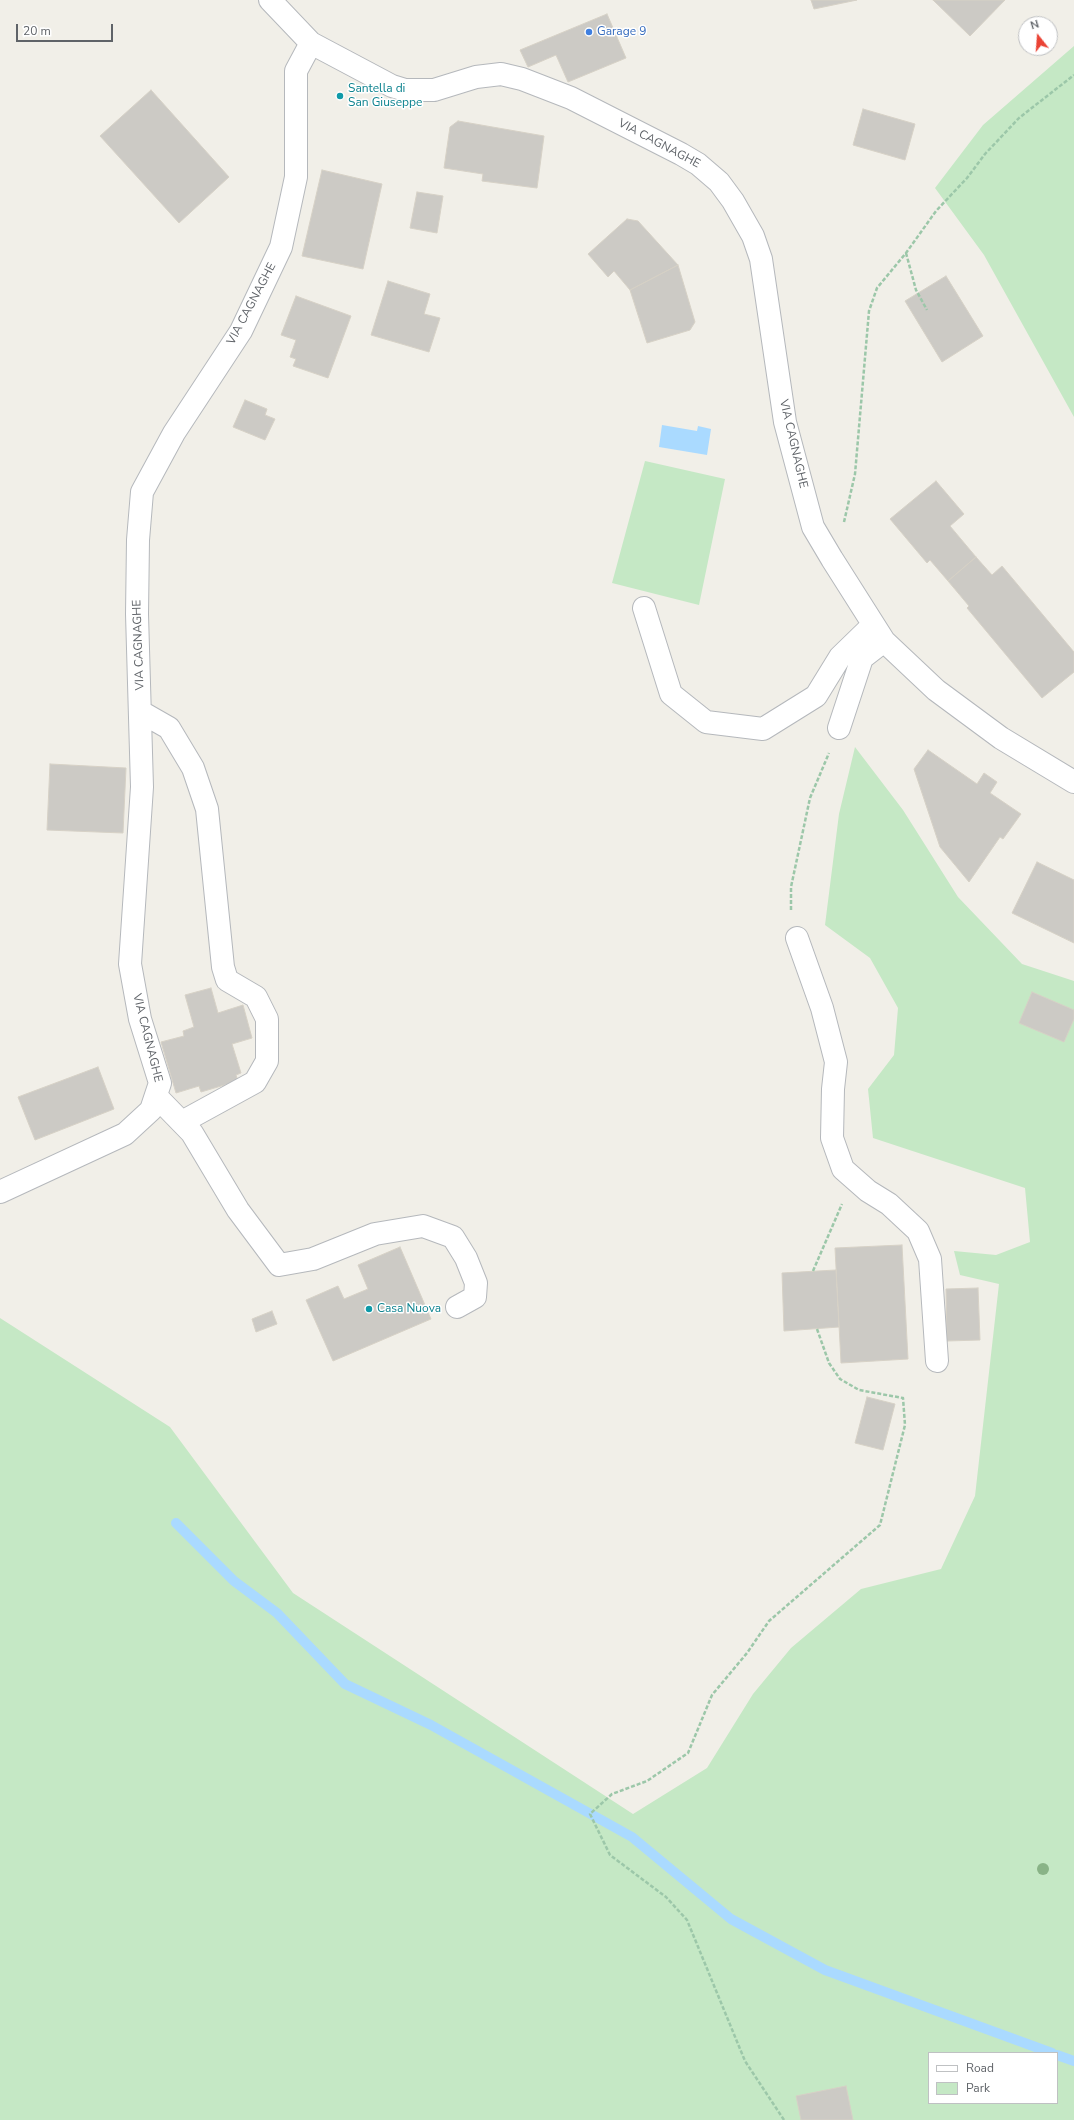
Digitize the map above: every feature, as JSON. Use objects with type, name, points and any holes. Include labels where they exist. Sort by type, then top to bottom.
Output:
[{"type":"street","name":"VIA CAGNAGHE","points":[[270,0],[311,44],[392,86],[405,90],[434,90],[476,77],[500,74],[522,79],[571,98],[681,154],[698,164],[719,182],[733,201],[753,236],[761,259],[785,422],[813,527],[879,633],[936,690],[1001,738],[1074,782]]},
{"type":"street","name":"VIA CAGNAGHE","points":[[0,1192],[125,1134],[151,1110],[160,1083],[140,1019],[130,964],[142,787],[137,614],[138,540],[142,492],[174,433],[241,331],[282,247],[296,177],[296,71],[311,44]]},
{"type":"street","points":[[644,608],[671,694],[706,722],[763,729],[816,696],[840,657],[879,633]]},
{"type":"street","points":[[839,728],[862,658],[879,633]]},
{"type":"street","points":[[141,712],[169,728],[193,768],[207,809],[223,967],[227,980],[256,997],[267,1019],[266,1060],[255,1082],[182,1122]]},
{"type":"street","points":[[797,938],[822,1008],[836,1062],[833,1089],[832,1138],[843,1169],[868,1191],[889,1204],[918,1231],[930,1258],[937,1361]]},
{"type":"street","points":[[156,1096],[192,1133],[238,1210],[279,1265],[313,1259],[375,1234],[423,1226],[453,1237],[466,1258],[476,1283],[475,1297],[457,1307]]},
{"type":"path","points":[[832,559],[847,513],[855,474],[869,312],[877,288],[906,253],[936,211],[967,178],[985,154],[1020,118],[1074,75]]},
{"type":"path","points":[[906,253],[916,290],[927,310]]},
{"type":"path","points":[[797,938],[791,914],[791,887],[810,798],[839,728]]},
{"type":"path","points":[[813,1271],[846,1195],[843,1169]]},
{"type":"path","points":[[784,2120],[745,2061],[687,1920],[666,1897],[610,1855],[590,1814],[612,1794],[647,1781],[688,1753],[712,1695],[747,1653],[769,1621],[880,1525],[905,1425],[904,1398],[859,1390],[840,1379],[829,1363],[816,1329]]},
{"type":"green space","points":[[1074,46],[1074,417],[984,255],[935,188],[983,125]]},
{"type":"green space","points":[[645,461],[725,479],[699,605],[612,583]]},
{"type":"green space","points":[[855,747],[903,810],[958,897],[1022,964],[1074,981],[1074,2120],[0,2120],[0,1318],[170,1427],[293,1593],[633,1814],[707,1768],[753,1694],[791,1648],[861,1589],[941,1569],[975,1496],[999,1284],[960,1275],[954,1251],[996,1255],[1030,1242],[1025,1188],[873,1138],[868,1089],[894,1055],[898,1008],[870,958],[825,925],[839,814]]},
{"type":"water","points":[[662,425],[697,431],[698,426],[711,429],[707,455],[659,447]]},
{"type":"building","points":[[811,0],[857,0],[814,9]]},
{"type":"building","points":[[933,0],[1005,0],[970,36]]},
{"type":"building","name":"Garage 9","points":[[607,14],[626,58],[568,82],[556,55],[528,67],[520,50]]},
{"type":"building","points":[[151,90],[229,177],[179,223],[100,136]]},
{"type":"building","points":[[863,109],[915,124],[905,160],[853,145]]},
{"type":"building","points":[[458,121],[544,136],[537,188],[482,181],[483,174],[444,168],[450,127]]},
{"type":"building","points":[[322,170],[382,184],[363,269],[302,256]]},
{"type":"building","points":[[417,192],[443,196],[437,233],[410,228]]},
{"type":"building","points":[[627,219],[638,221],[678,265],[630,290],[614,271],[608,277],[588,254]]},
{"type":"building","points":[[678,265],[695,322],[690,330],[647,343],[630,290]]},
{"type":"building","points":[[946,276],[983,336],[942,362],[905,301]]},
{"type":"building","points":[[388,281],[430,294],[424,314],[440,318],[429,352],[371,335]]},
{"type":"building","points":[[296,296],[351,316],[328,378],[293,366],[296,359],[290,357],[296,340],[281,335]]},
{"type":"building","points":[[245,400],[267,409],[265,415],[275,419],[265,440],[233,427]]},
{"type":"building","points":[[936,481],[964,514],[950,526],[976,557],[948,581],[930,560],[927,563],[890,519]]},
{"type":"building","points":[[976,557],[992,575],[1002,566],[1074,652],[1074,672],[1042,698],[967,608],[969,606],[948,581]]},
{"type":"building","points":[[928,750],[977,784],[984,773],[997,782],[990,793],[1021,814],[1003,839],[1000,837],[969,882],[940,847],[914,769]]},
{"type":"building","points":[[50,764],[126,768],[123,833],[47,830]]},
{"type":"building","points":[[1037,862],[1074,880],[1074,943],[1012,913]]},
{"type":"building","points":[[211,988],[218,1013],[243,1005],[252,1038],[232,1044],[241,1073],[236,1075],[238,1081],[201,1092],[199,1086],[176,1093],[161,1042],[184,1036],[183,1031],[194,1027],[185,995]]},
{"type":"building","points":[[1032,992],[1074,1010],[1074,1019],[1064,1042],[1019,1023]]},
{"type":"building","points":[[98,1067],[114,1109],[35,1140],[18,1097]]},
{"type":"building","points":[[902,1245],[908,1359],[841,1363],[835,1248]]},
{"type":"building","name":"Casa Nuova","points":[[400,1247],[431,1319],[333,1361],[306,1300],[338,1286],[344,1299],[368,1289],[358,1265]]},
{"type":"building","points":[[836,1270],[839,1327],[784,1331],[782,1273]]},
{"type":"building","points":[[978,1288],[980,1340],[947,1341],[946,1289]]},
{"type":"building","points":[[272,1311],[277,1324],[256,1332],[252,1319]]},
{"type":"building","points":[[867,1397],[895,1404],[883,1450],[855,1443]]},
{"type":"building","points":[[846,2086],[853,2120],[801,2120],[796,2096]]},
{"type":"waterway","points":[[176,1523],[234,1581],[277,1613],[345,1684],[431,1725],[632,1837],[731,1919],[825,1970],[1049,2052]]},
{"type":"waterway","points":[[1058,2055],[1074,2061]]},
{"type":"place","name":"Garage 9","points":[[589,32]]},
{"type":"place","name":"Santella di San Giuseppe","points":[[340,96]]},
{"type":"place","name":"Casa Nuova","points":[[369,1309]]}]
